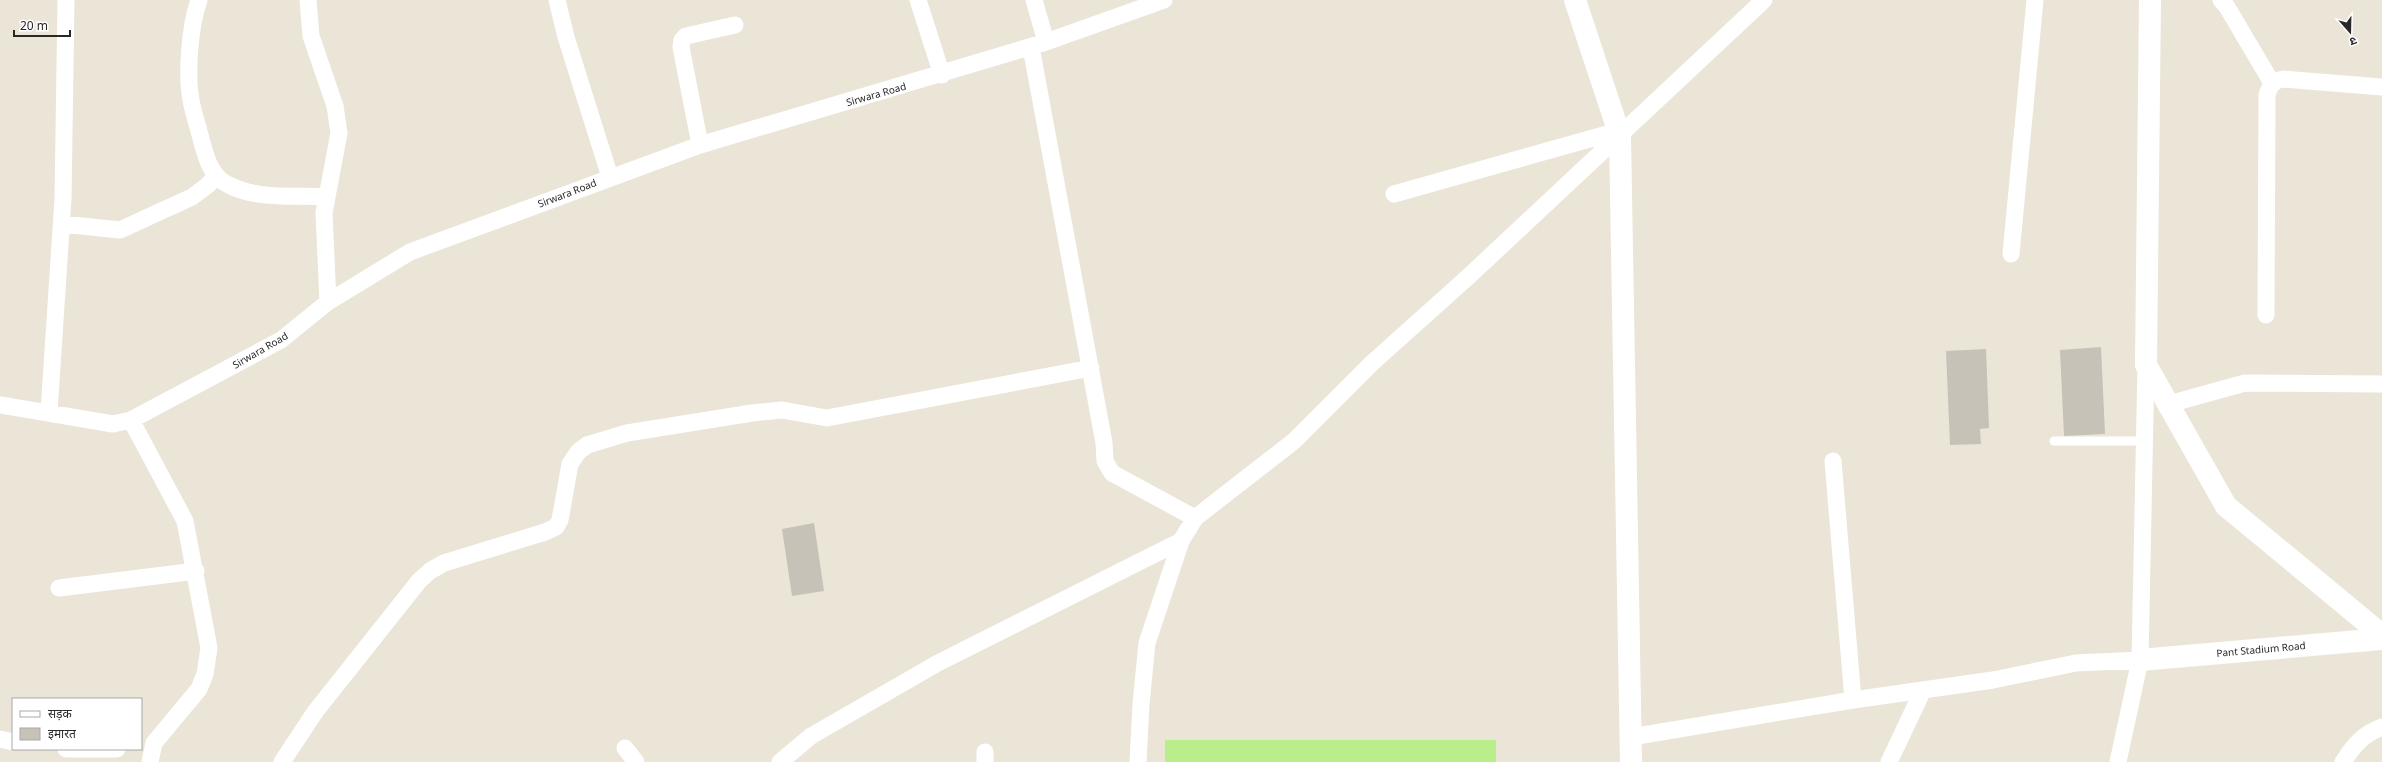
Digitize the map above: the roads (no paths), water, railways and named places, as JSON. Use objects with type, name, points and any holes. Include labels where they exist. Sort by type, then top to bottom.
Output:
[{"type":"street","points":[[49,412],[62,224],[66,0]]},
{"type":"street","points":[[199,0],[194,16],[190,64],[191,99],[206,159],[216,176],[227,184],[245,191],[326,197]]},
{"type":"street","points":[[308,0],[311,36],[338,120],[339,133],[324,213],[328,302]]},
{"type":"street","points":[[557,0],[566,37],[610,177]]},
{"type":"street","points":[[918,0],[942,75]]},
{"type":"street","points":[[1034,0],[1038,45],[1105,461],[1112,473],[1195,518]]},
{"type":"street","points":[[1576,0],[1619,133],[1631,762]]},
{"type":"street","points":[[1138,762],[1140,704],[1147,643],[1181,541],[1195,518],[1294,441],[1372,363],[1764,0]]},
{"type":"street","points":[[2011,254],[2035,0]]},
{"type":"street","points":[[2118,762],[2140,660],[2145,441],[2150,0]]},
{"type":"street","points":[[2220,0],[2227,7],[2272,83]]},
{"type":"street","name":"Sirwara Road","points":[[0,405],[49,412],[113,424],[132,420],[281,340],[328,302],[410,252],[700,145],[942,75],[1038,45],[1159,1]]},
{"type":"street","points":[[700,145],[681,47],[682,40],[686,36],[735,25]]},
{"type":"street","points":[[2266,315],[2266,95],[2272,83],[2283,79],[2382,87]]},
{"type":"street","points":[[1394,194],[1619,133]]},
{"type":"street","points":[[62,224],[120,230],[192,197],[208,185],[216,176]]},
{"type":"street","points":[[2146,365],[2226,506],[2382,635]]},
{"type":"street","points":[[282,762],[315,712],[419,581],[430,571],[444,563],[546,532],[556,527],[562,512],[570,464],[578,452],[587,445],[627,433],[752,412],[782,410],[828,418],[1091,368]]},
{"type":"street","points":[[2169,404],[2245,383],[2382,384]]},
{"type":"street","points":[[132,420],[180,508],[185,521],[196,571],[209,648],[205,674],[199,688],[147,744],[150,762]]},
{"type":"street","points":[[1833,461],[1853,700]]},
{"type":"street","points":[[780,762],[811,736],[938,663],[1181,541]]},
{"type":"street","points":[[60,588],[196,571]]},
{"type":"street","name":"Pant Stadium Road","points":[[2140,660],[2382,639]]},
{"type":"street","points":[[1631,737],[1853,700],[1993,680],[2076,663],[2140,660]]},
{"type":"street","points":[[1889,762],[1923,690]]},
{"type":"street","points":[[2343,762],[2356,742],[2372,730],[2382,727]]},
{"type":"street","points":[[0,739],[12,742]]},
{"type":"street","points":[[624,748],[636,762]]},
{"type":"street","points":[[69,750],[84,756],[112,750]]},
{"type":"lane","points":[[2054,441],[2145,441]]}]
